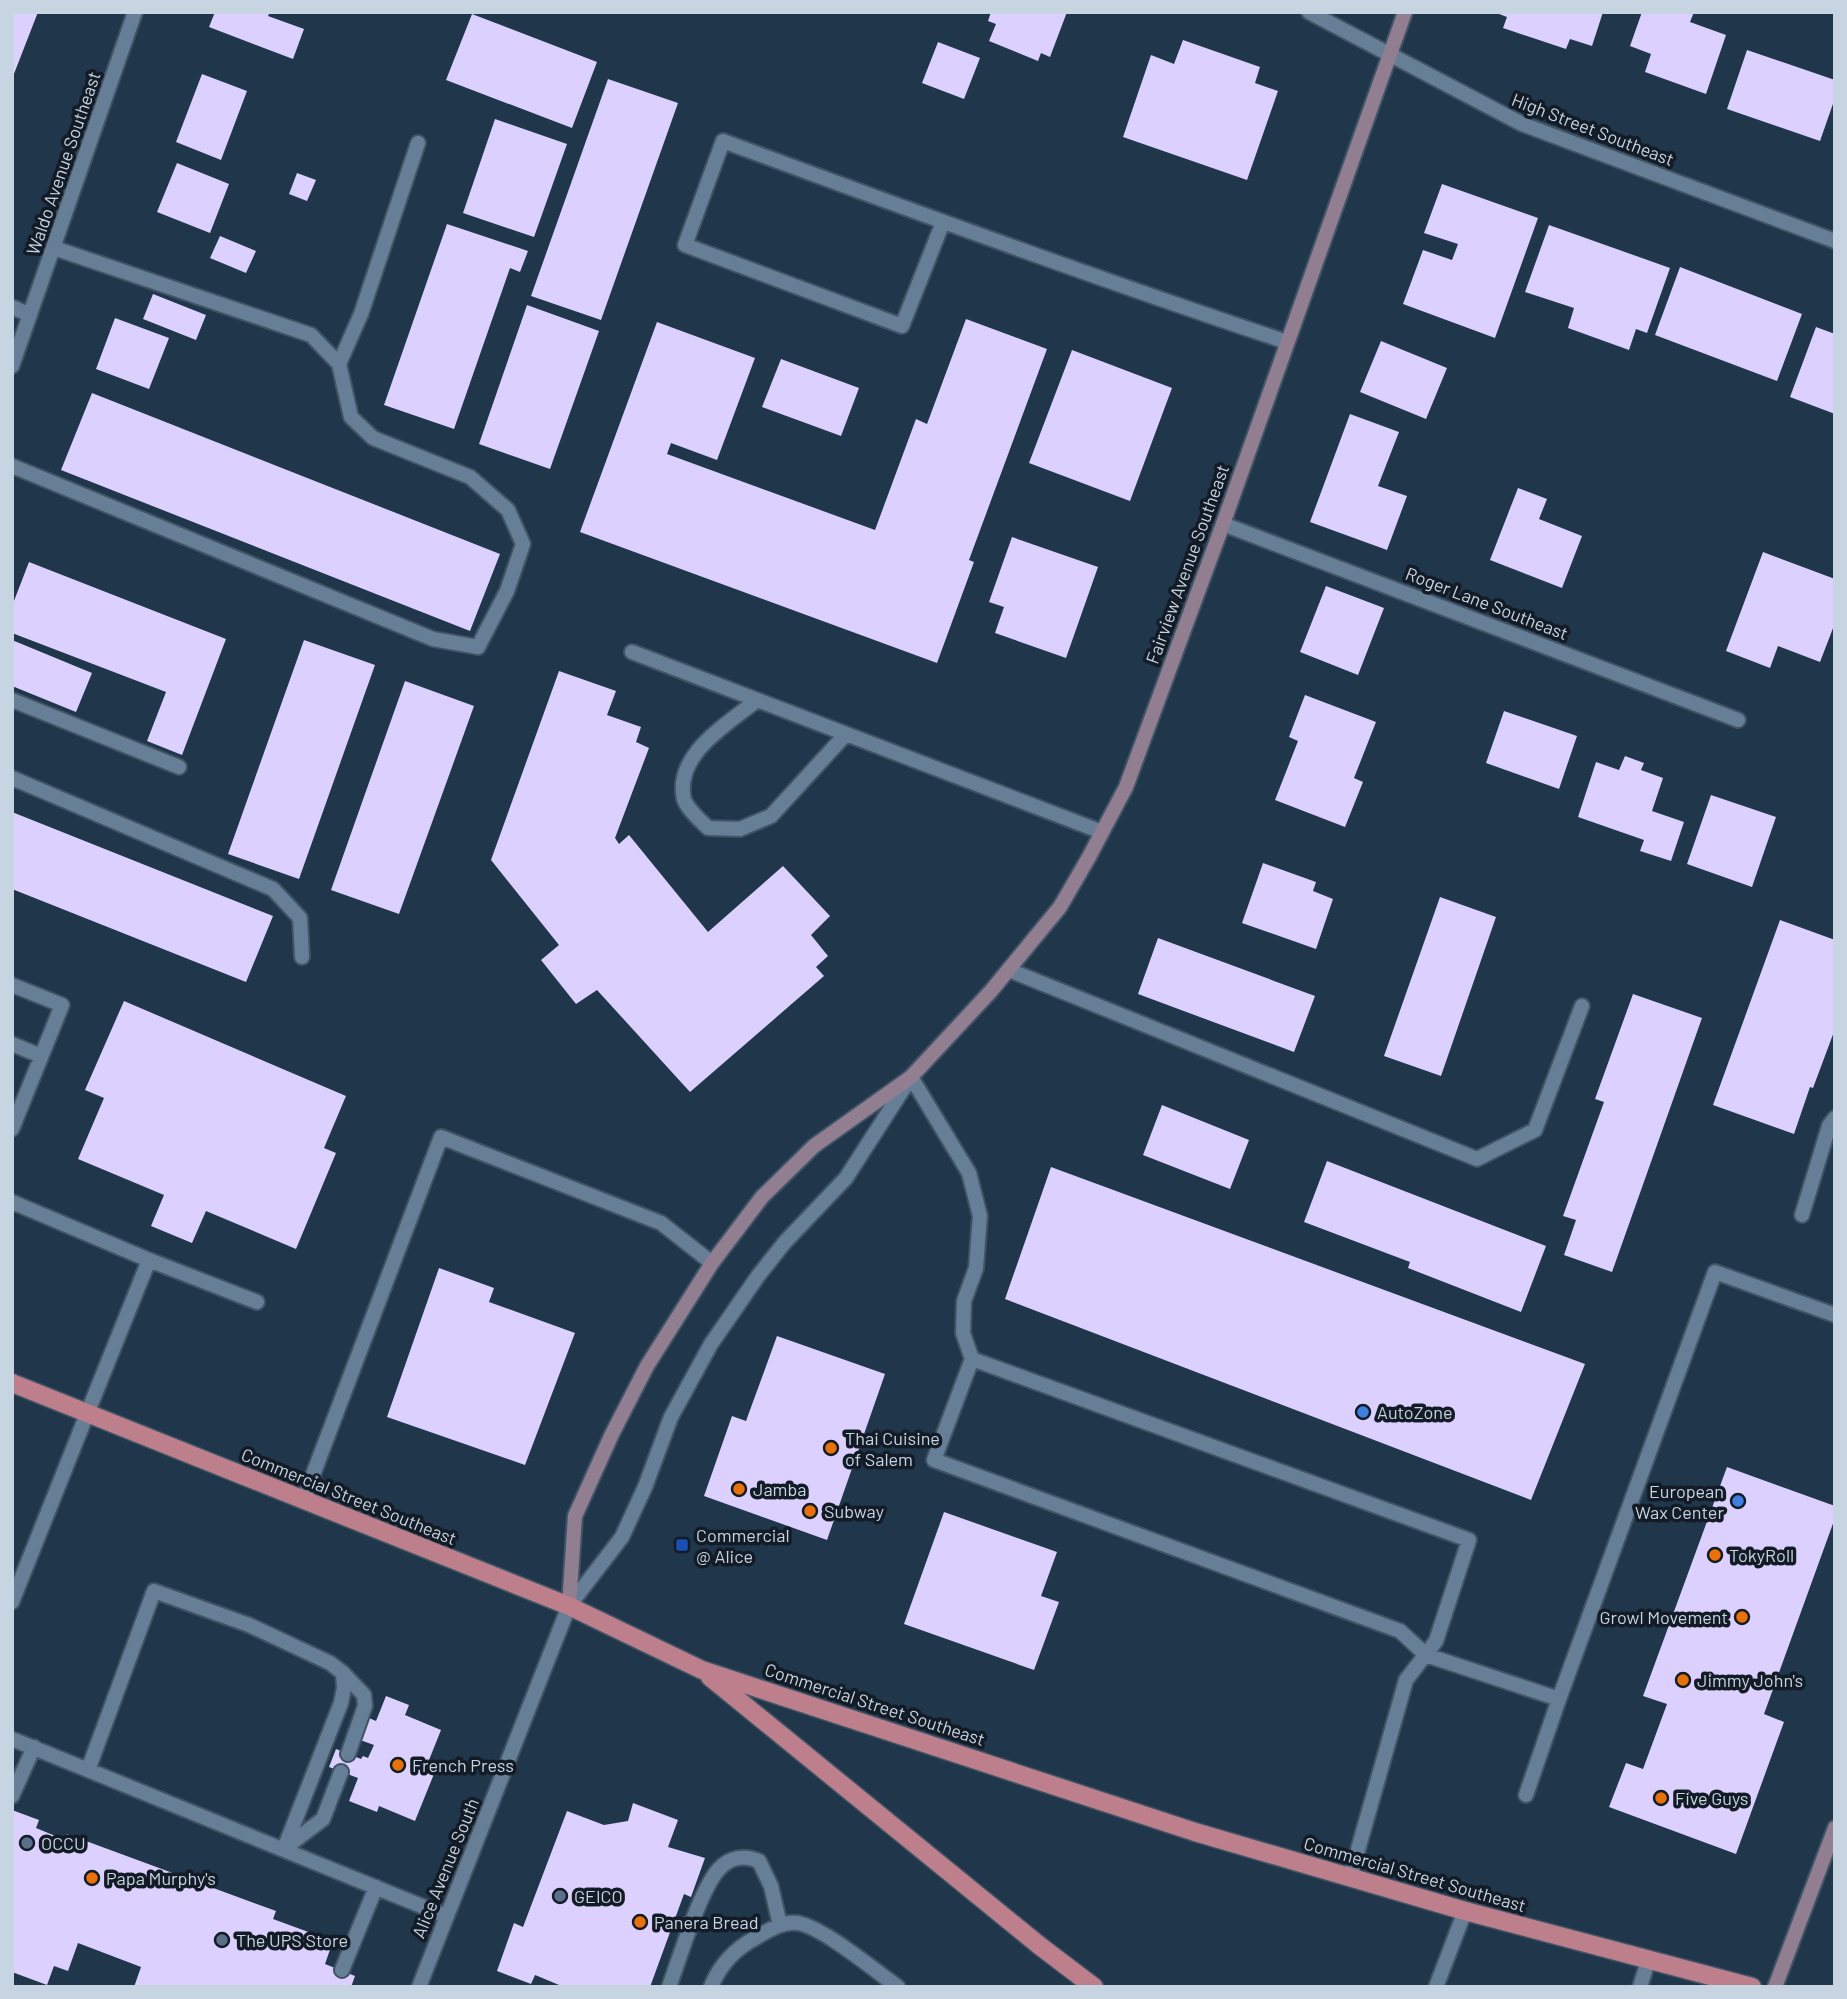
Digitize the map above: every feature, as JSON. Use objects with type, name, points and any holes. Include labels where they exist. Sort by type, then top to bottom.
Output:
[{"type":"main road","name":"Fairview Avenue Southeast","points":[[569,1606],[575,1516],[612,1434],[648,1366],[712,1263],[762,1197],[814,1146],[911,1077],[1009,970],[1060,907],[1126,787],[1223,524],[1405,12]]},
{"type":"main road","name":"Commercial Street Southeast","points":[[12,1383],[569,1606],[702,1670],[1195,1832],[1465,1911],[1752,1987]]},
{"type":"main road","points":[[702,1670],[1094,1987]]},
{"type":"main road","points":[[1775,1987],[1835,1828]]},
{"type":"street","name":"Waldo Avenue Southeast","points":[[12,366],[135,12]]},
{"type":"street","name":"High Street Southeast","points":[[1309,12],[1522,124],[1835,242]]},
{"type":"street","points":[[943,222],[902,326],[685,245],[723,141],[1101,280],[1287,342]]},
{"type":"street","points":[[339,364],[361,314],[418,144]]},
{"type":"street","points":[[12,466],[433,639],[478,647],[507,591],[523,544],[508,510],[470,477],[373,438],[351,417],[339,364],[311,334],[54,248]]},
{"type":"street","points":[[12,307],[30,315]]},
{"type":"street","name":"Roger Lane Southeast","points":[[1223,524],[1738,720]]},
{"type":"street","points":[[632,652],[1102,832]]},
{"type":"street","points":[[12,700],[179,767]]},
{"type":"street","points":[[757,700],[699,748],[683,777],[685,802],[708,828],[740,830],[771,816],[846,734]]},
{"type":"street","points":[[12,778],[273,889],[300,918],[302,957]]},
{"type":"street","points":[[1009,970],[1477,1159],[1535,1130],[1582,1006]]},
{"type":"street","points":[[12,985],[62,1005],[12,1129]]},
{"type":"street","points":[[12,1044],[41,1056]]},
{"type":"street","points":[[911,1077],[969,1173],[980,1216],[976,1268],[964,1301],[963,1333],[972,1359],[934,1460],[1399,1631],[1426,1655],[1559,1699]]},
{"type":"street","name":"Fairview Avenue Southeast","points":[[569,1606],[622,1537],[645,1487],[671,1417],[711,1344],[785,1242],[846,1178],[911,1077]]},
{"type":"street","points":[[1802,1215],[1829,1126],[1835,1118]]},
{"type":"street","points":[[303,1501],[441,1137],[661,1223],[712,1263]]},
{"type":"street","points":[[12,1202],[257,1302]]},
{"type":"street","points":[[12,1602],[149,1260]]},
{"type":"street","points":[[1526,1795],[1715,1272],[1835,1315]]},
{"type":"street","points":[[972,1359],[1469,1540],[1436,1642],[1406,1680],[1350,1878]]},
{"type":"street","points":[[88,1770],[154,1591],[248,1625],[330,1662],[364,1695],[365,1706],[348,1754]]},
{"type":"street","name":"Alice Avenue South","points":[[419,1987],[569,1606]]},
{"type":"street","points":[[284,1849],[341,1703],[343,1673]]},
{"type":"street","points":[[12,1739],[446,1916]]},
{"type":"street","points":[[12,1796],[34,1748]]},
{"type":"street","points":[[284,1849],[323,1819],[341,1772]]},
{"type":"street","points":[[669,1987],[705,1891],[720,1868],[734,1859],[748,1856],[759,1861],[771,1886],[779,1925]]},
{"type":"street","points":[[342,1970],[376,1887]]},
{"type":"street","points":[[1437,1987],[1465,1911]]},
{"type":"street","points":[[711,1987],[727,1958],[750,1940],[779,1925],[797,1923],[821,1933],[898,1987]]},
{"type":"street","points":[[1640,1987],[1648,1961]]},
{"type":"building","points":[[12,12],[38,12],[12,79]]},
{"type":"building","points":[[215,12],[270,12],[268,16],[304,29],[293,59],[209,27]]},
{"type":"building","points":[[991,12],[1067,12],[1050,57],[1041,53],[1038,61],[989,41],[996,24],[988,21]]},
{"type":"building","points":[[1494,12],[1603,12],[1592,46],[1570,39],[1566,49],[1503,28],[1507,17]]},
{"type":"building","points":[[1642,12],[1694,12],[1690,22],[1726,35],[1706,94],[1645,72],[1651,54],[1630,46]]},
{"type":"building","points":[[472,14],[597,62],[572,128],[446,80]]},
{"type":"building","points":[[1183,40],[1260,67],[1255,83],[1278,91],[1247,180],[1123,137],[1151,55],[1174,64]]},
{"type":"building","points":[[938,42],[980,58],[964,99],[922,83]]},
{"type":"building","points":[[1747,50],[1835,80],[1835,98],[1820,141],[1727,109]]},
{"type":"building","points":[[202,74],[247,91],[221,160],[176,142]]},
{"type":"building","points":[[608,79],[678,103],[601,320],[531,296]]},
{"type":"building","points":[[495,119],[567,144],[534,237],[463,213]]},
{"type":"building","points":[[177,163],[229,184],[210,233],[157,212]]},
{"type":"building","points":[[297,173],[316,180],[307,201],[289,194]]},
{"type":"building","points":[[1442,184],[1538,218],[1495,338],[1403,304],[1423,250],[1452,260],[1458,244],[1424,233]]},
{"type":"building","points":[[447,224],[528,251],[520,272],[510,268],[454,429],[384,405]]},
{"type":"building","points":[[1549,225],[1670,268],[1647,333],[1636,329],[1629,350],[1568,328],[1574,308],[1525,292]]},
{"type":"building","points":[[220,236],[256,251],[246,273],[210,258]]},
{"type":"building","points":[[1680,267],[1802,314],[1777,381],[1655,335]]},
{"type":"building","points":[[153,294],[206,315],[196,340],[143,319]]},
{"type":"building","points":[[527,305],[599,331],[550,469],[479,444]]},
{"type":"building","points":[[115,318],[169,338],[149,389],[96,369]]},
{"type":"building","points":[[966,319],[1047,349],[969,560],[974,562],[937,663],[580,532],[657,322],[755,358],[717,460],[671,443],[667,454],[875,530],[916,419],[927,424]]},
{"type":"building","points":[[1816,327],[1835,334],[1835,414],[1790,397]]},
{"type":"building","points":[[1381,341],[1447,368],[1426,419],[1360,392]]},
{"type":"building","points":[[1072,350],[1172,388],[1130,501],[1029,463]]},
{"type":"building","points":[[781,359],[859,388],[841,436],[762,407]]},
{"type":"building","points":[[92,393],[500,554],[470,631],[61,470]]},
{"type":"building","points":[[1350,414],[1399,432],[1378,486],[1407,496],[1387,550],[1310,522]]},
{"type":"building","points":[[1518,488],[1547,499],[1539,519],[1582,536],[1562,588],[1490,560]]},
{"type":"building","points":[[1012,537],[1098,567],[1066,658],[995,633],[1004,607],[989,602]]},
{"type":"building","points":[[1763,552],[1835,579],[1835,623],[1820,662],[1778,646],[1770,668],[1726,651]]},
{"type":"building","points":[[29,562],[226,639],[182,755],[147,741],[166,692],[12,633],[12,606]]},
{"type":"building","points":[[1326,586],[1384,608],[1358,675],[1300,652]]},
{"type":"building","points":[[12,640],[92,673],[76,712],[12,686]]},
{"type":"building","points":[[304,640],[375,665],[299,879],[228,854]]},
{"type":"building","points":[[559,671],[616,691],[607,715],[641,727],[636,742],[649,748],[615,838],[619,844],[629,835],[708,932],[783,866],[830,916],[811,935],[828,956],[816,967],[824,976],[690,1092],[597,990],[576,1004],[541,960],[559,945],[491,860]]},
{"type":"building","points":[[405,681],[474,706],[399,914],[331,890]]},
{"type":"building","points":[[1305,695],[1376,722],[1354,778],[1363,782],[1345,827],[1275,800],[1298,741],[1289,737]]},
{"type":"building","points":[[1504,711],[1577,736],[1559,789],[1486,763]]},
{"type":"building","points":[[1625,756],[1644,763],[1641,770],[1663,778],[1652,811],[1684,822],[1671,861],[1640,851],[1644,840],[1578,817],[1596,762],[1619,770]]},
{"type":"building","points":[[1711,795],[1776,817],[1752,887],[1687,864]]},
{"type":"building","points":[[12,812],[273,916],[246,982],[12,889]]},
{"type":"building","points":[[1263,863],[1316,882],[1313,891],[1333,899],[1316,949],[1242,923]]},
{"type":"building","points":[[1440,897],[1496,917],[1441,1076],[1384,1056]]},
{"type":"building","points":[[1780,920],[1835,940],[1835,1029],[1813,1088],[1810,1087],[1794,1134],[1713,1105]]},
{"type":"building","points":[[1158,938],[1315,996],[1294,1052],[1138,994]]},
{"type":"building","points":[[1633,994],[1702,1018],[1612,1272],[1564,1255],[1576,1220],[1563,1216],[1604,1102],[1595,1099]]},
{"type":"building","points":[[124,1001],[346,1096],[324,1148],[336,1153],[296,1249],[206,1211],[192,1243],[151,1226],[164,1195],[78,1159],[104,1098],[85,1090]]},
{"type":"building","points":[[1162,1105],[1249,1140],[1230,1189],[1143,1155]]},
{"type":"building","points":[[1327,1161],[1546,1246],[1521,1312],[1408,1268],[1410,1262],[1304,1222]]},
{"type":"building","points":[[1051,1167],[1585,1364],[1531,1500],[1005,1299]]},
{"type":"building","points":[[439,1268],[494,1288],[489,1302],[575,1333],[525,1465],[387,1417]]},
{"type":"building","points":[[777,1336],[885,1374],[827,1540],[704,1496],[732,1416],[746,1421]]},
{"type":"building","points":[[1727,1467],[1835,1506],[1835,1518],[1764,1714],[1784,1722],[1736,1854],[1609,1807],[1626,1763],[1643,1769],[1667,1704],[1643,1696]]},
{"type":"building","points":[[944,1512],[1057,1552],[1041,1596],[1059,1602],[1034,1670],[904,1624]]},
{"type":"building","points":[[386,1696],[409,1705],[405,1715],[441,1730],[429,1760],[438,1764],[415,1821],[379,1806],[377,1812],[349,1801],[358,1778],[329,1767],[336,1749],[361,1759],[363,1756],[368,1758],[374,1745],[360,1740],[369,1718],[376,1721]]},
{"type":"building","points":[[633,1803],[678,1820],[668,1847],[705,1858],[691,1897],[684,1894],[650,1987],[564,1987],[535,1975],[531,1984],[497,1971],[514,1923],[523,1927],[567,1811],[604,1825],[628,1821]]},
{"type":"building","points":[[12,1810],[39,1820],[36,1828],[65,1840],[67,1834],[276,1911],[273,1919],[333,1941],[325,1964],[355,1976],[351,1987],[134,1987],[141,1967],[78,1943],[68,1971],[54,1966],[47,1985],[12,1972]]},
{"type":"place","name":"AutoZone","points":[[1363,1412]]},
{"type":"place","name":"Thai Cuisine of Salem","points":[[831,1448]]},
{"type":"place","name":"Jamba","points":[[739,1489]]},
{"type":"place","name":"European Wax Center","points":[[1738,1501]]},
{"type":"place","name":"Subway","points":[[810,1511]]},
{"type":"place","name":"Commercial @ Alice","points":[[682,1545]]},
{"type":"place","name":"TokyRoll","points":[[1715,1555]]},
{"type":"place","name":"Growl Movement","points":[[1742,1617]]},
{"type":"place","name":"Jimmy John's","points":[[1683,1680]]},
{"type":"place","name":"French Press","points":[[398,1765]]},
{"type":"place","name":"Five Guys","points":[[1661,1798]]},
{"type":"place","name":"OCCU","points":[[27,1843]]},
{"type":"place","name":"Papa Murphy's","points":[[92,1878]]},
{"type":"place","name":"GEICO","points":[[560,1896]]},
{"type":"place","name":"Panera Bread","points":[[640,1922]]},
{"type":"place","name":"The UPS Store","points":[[222,1940]]}]
